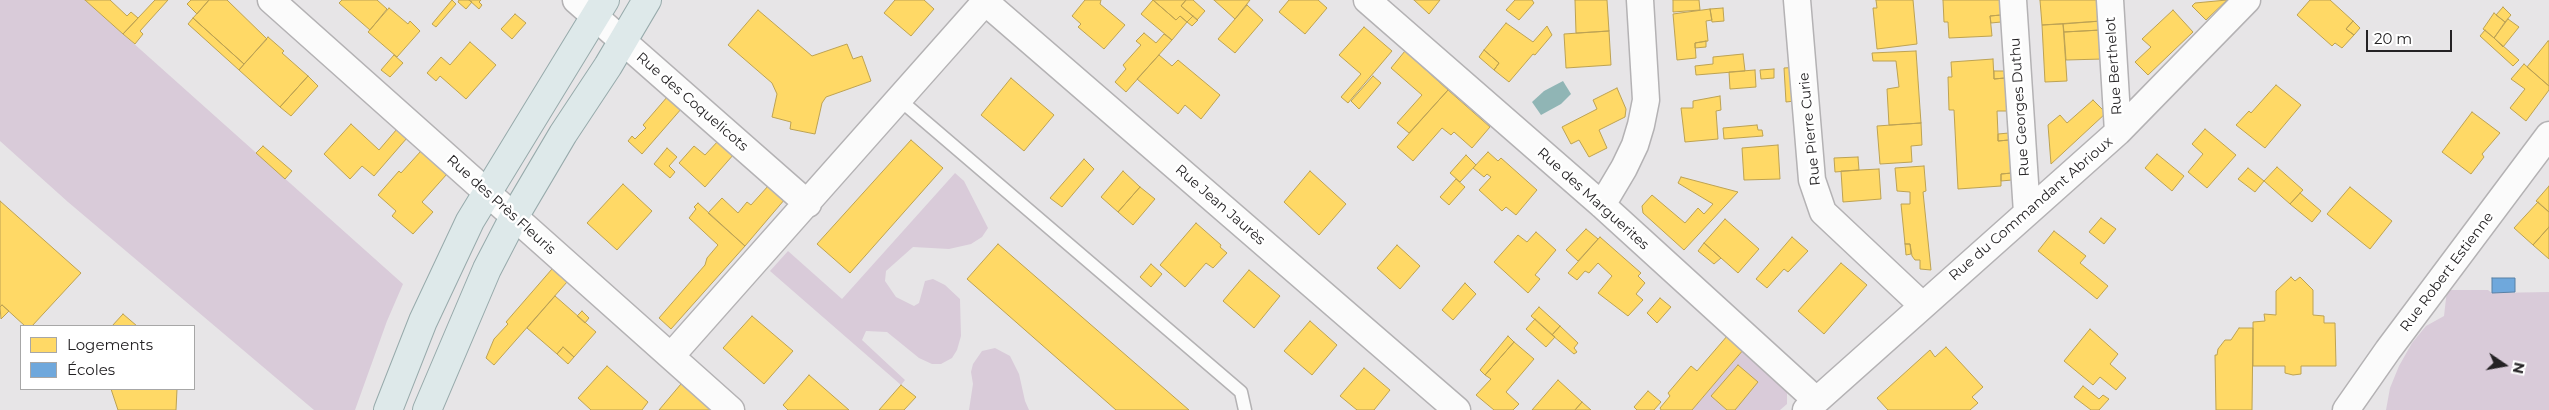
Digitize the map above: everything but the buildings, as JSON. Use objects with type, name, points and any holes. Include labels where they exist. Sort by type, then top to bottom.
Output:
[{"type":"main road","points":[[427,410],[487,269],[514,217],[563,134],[647,0]]},
{"type":"main road","points":[[388,410],[434,297],[470,221],[592,6]]},
{"type":"street","name":"Rue des Près Fleuris","points":[[270,0],[731,410]]},
{"type":"street","name":"Rue des Marguerites","points":[[1367,0],[1602,205],[1811,405]]},
{"type":"street","points":[[1602,205],[1635,145],[1646,100],[1640,0]]},
{"type":"street","name":"Rue Pierre Curie","points":[[1798,0],[1812,180],[1823,212],[1922,305]]},
{"type":"street","name":"Rue Georges Duthu","points":[[2013,0],[2027,213]]},
{"type":"street","name":"Rue Berthelot","points":[[2110,0],[2118,132]]},
{"type":"street","name":"Rue du Commandant Abrioux","points":[[1811,405],[2118,132],[2247,0]]},
{"type":"street","points":[[671,356],[900,100],[984,1]]},
{"type":"street","name":"Rue Jean Jaurès","points":[[984,1],[1457,410]]},
{"type":"street","name":"Rue des Coquelicots","points":[[592,6],[623,41],[808,204]]},
{"type":"street","name":"Rue Robert Estienne","points":[[2346,410],[2394,342],[2549,135]]},
{"type":"lane","points":[[900,100],[1241,392],[1246,410]]},
{"type":"shaded area","points":[[0,0],[85,0],[403,284],[387,321],[355,410],[314,410],[68,202],[0,141]]},
{"type":"shaded area","points":[[955,173],[964,181],[988,228],[982,237],[971,244],[949,249],[913,247],[886,271],[885,281],[896,297],[914,306],[919,303],[925,281],[933,279],[945,285],[960,299],[961,336],[957,350],[952,358],[941,364],[932,364],[919,358],[887,332],[866,331],[862,340],[905,380],[901,385],[770,271],[788,251],[842,299]]},
{"type":"shaded area","points":[[2447,290],[2488,290],[2492,293],[2549,292],[2549,410],[2386,410],[2390,388],[2399,366],[2412,343],[2426,326],[2444,316]]},
{"type":"shaded area","points":[[995,348],[1010,356],[1019,374],[1029,410],[969,410],[973,384],[971,372],[973,364],[982,351]]},
{"type":"shaded area","points":[[1744,349],[1787,385],[1787,404],[1780,410],[1692,410]]},
{"type":"water","points":[[1563,81],[1571,94],[1561,104],[1541,115],[1532,102],[1544,91]]}]
